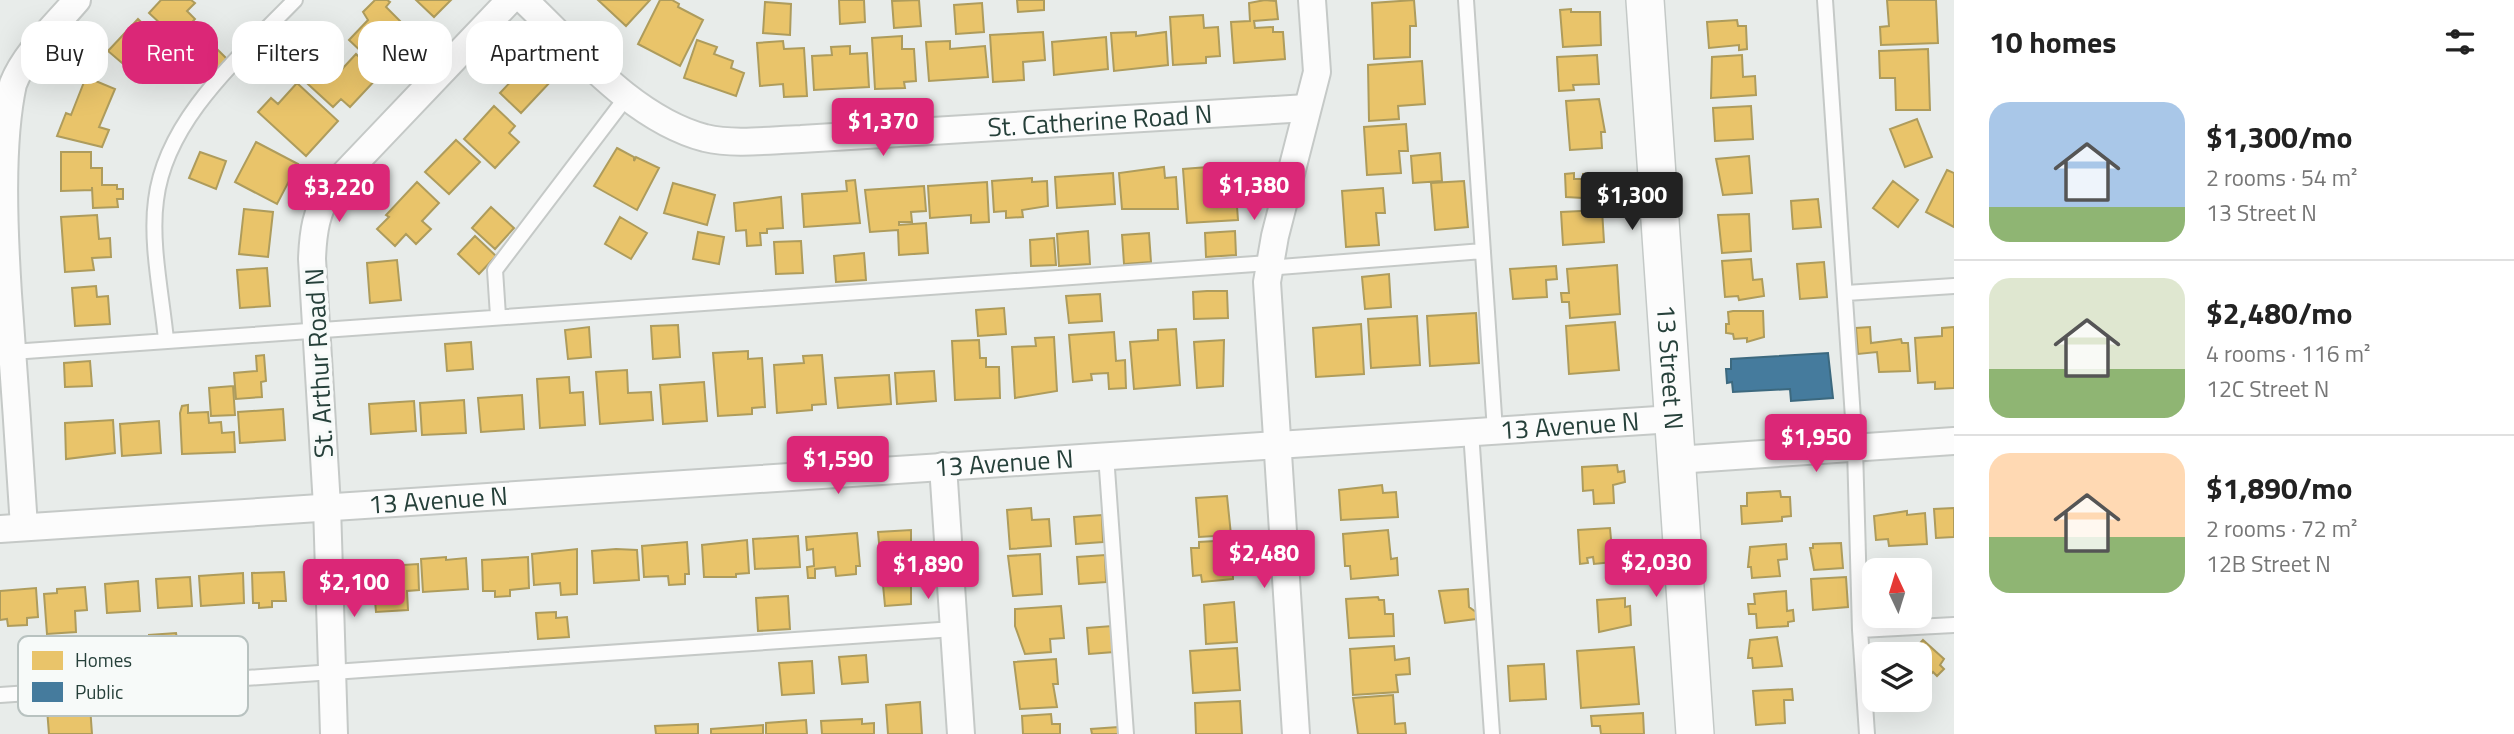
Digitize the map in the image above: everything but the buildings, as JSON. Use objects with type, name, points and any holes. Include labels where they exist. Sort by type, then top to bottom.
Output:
[{"type":"street","points":[[12,528],[12,352],[2,179],[5,95],[27,60],[77,0]]},
{"type":"street","name":"St. Arthur Road N","points":[[334,734],[327,506],[313,234],[324,200],[509,0]]},
{"type":"street","name":"St. Catherine Road N","points":[[524,0],[628,95],[654,115],[705,138],[758,141],[1307,108]]},
{"type":"street","points":[[1296,734],[1269,266],[1317,72],[1312,0]]},
{"type":"street","name":"13 Street N","points":[[1645,0],[1695,734]]},
{"type":"street","name":"13 Avenue N","points":[[12,528],[1673,419]]},
{"type":"street","points":[[1676,460],[1954,441]]},
{"type":"street","points":[[943,466],[961,734]]},
{"type":"lane","points":[[166,340],[155,222],[161,177],[174,145],[213,86],[295,0]]},
{"type":"lane","points":[[1466,0],[1483,251],[1483,431],[1492,734]]},
{"type":"lane","points":[[1825,0],[1855,448],[1860,631],[1867,734]]},
{"type":"lane","points":[[498,316],[495,270],[628,95]]},
{"type":"lane","points":[[12,352],[316,328],[1483,251]]},
{"type":"lane","points":[[1846,293],[1954,286]]},
{"type":"lane","points":[[1106,455],[1126,734]]},
{"type":"lane","points":[[1860,631],[1954,625]]},
{"type":"lane","points":[[248,679],[954,629]]},
{"type":"lane","points":[[0,695],[18,694]]}]
